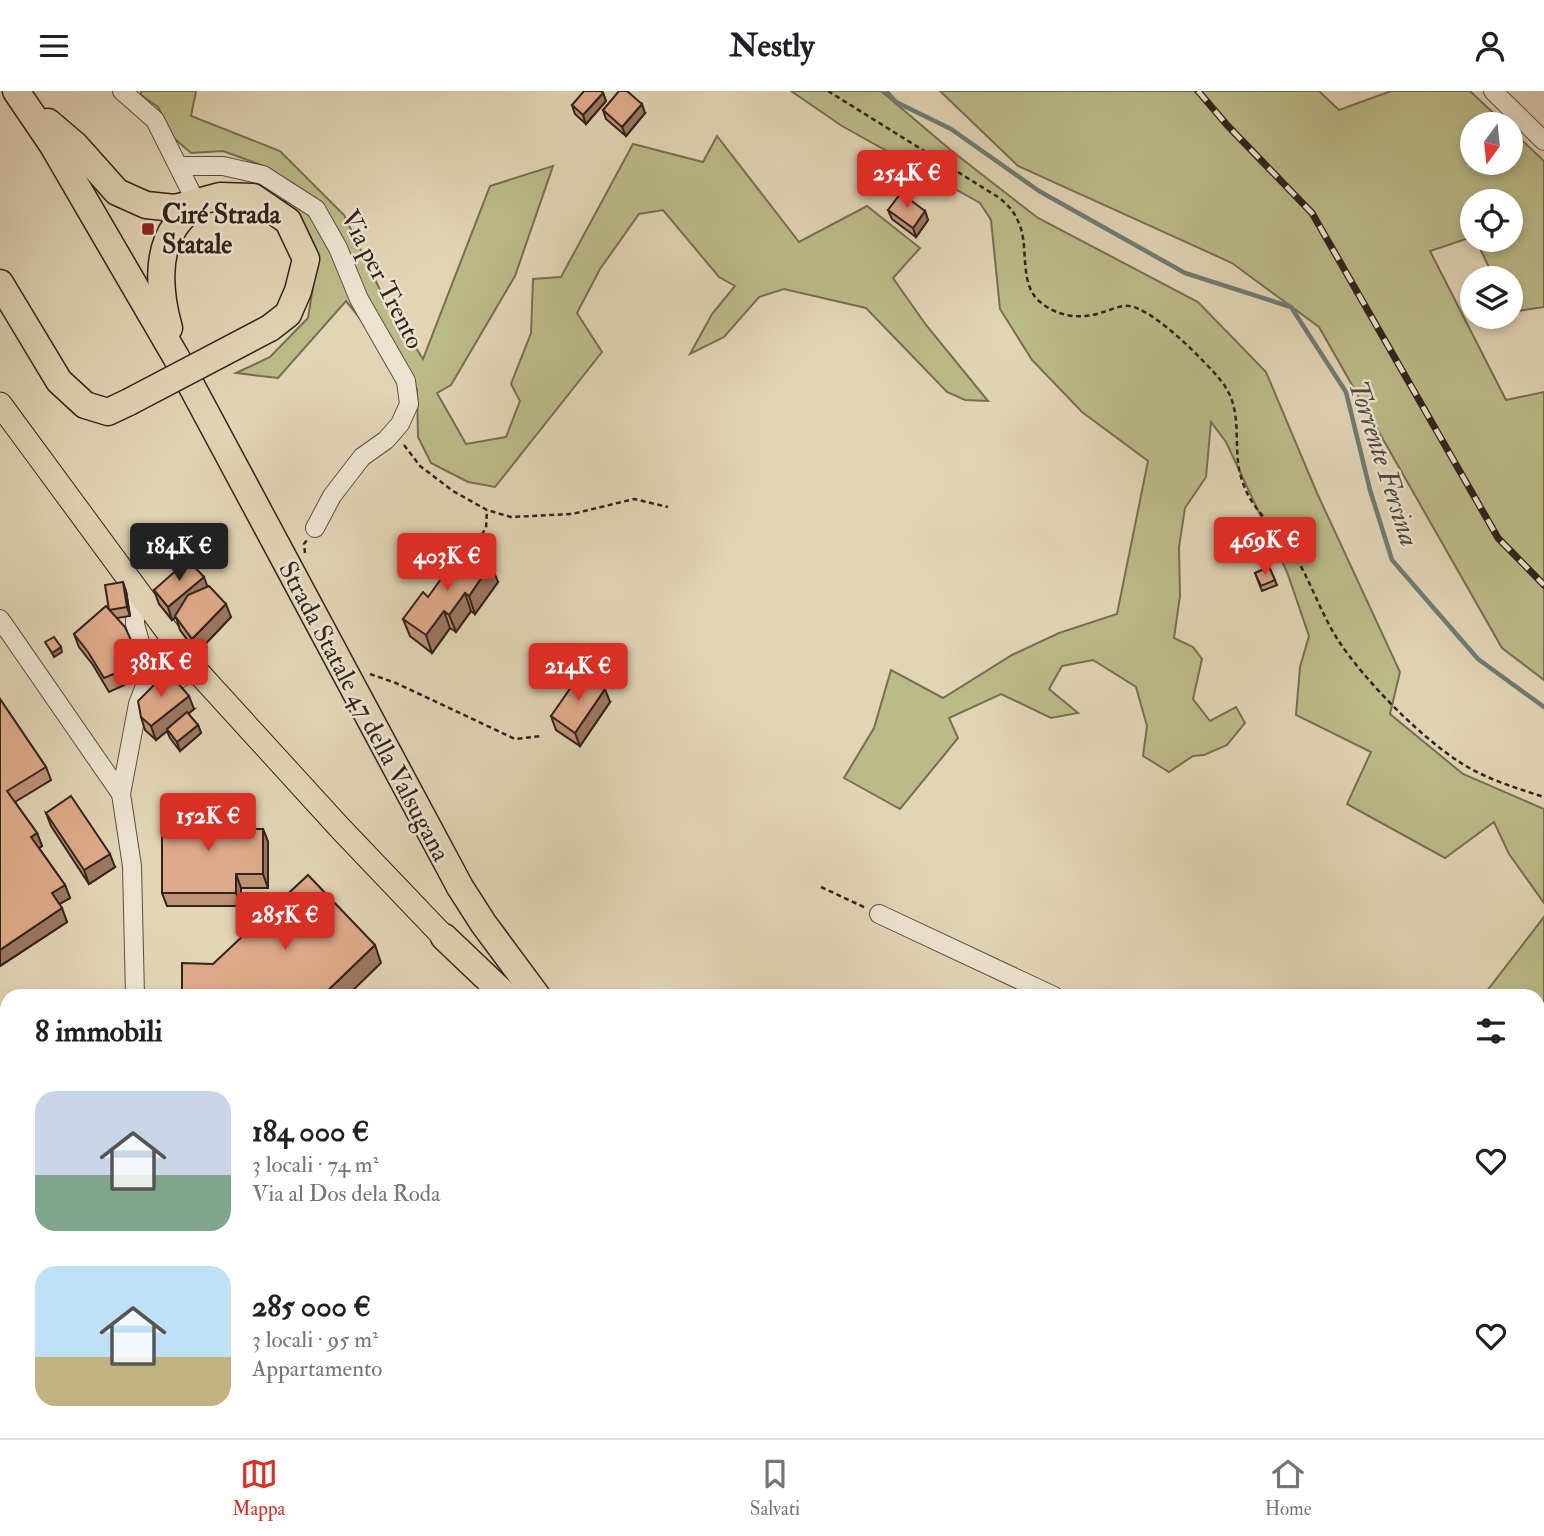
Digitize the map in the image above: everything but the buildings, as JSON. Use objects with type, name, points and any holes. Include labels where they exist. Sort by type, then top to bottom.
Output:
[{"type":"highway","points":[[0,283],[59,381],[85,405],[108,412],[270,328],[288,314],[298,291],[306,260],[288,221],[253,197],[220,196],[175,208],[146,205],[117,192],[75,145],[15,94]]},
{"type":"highway","name":"Strada Statale 47 della Valsugana","points":[[15,94],[52,144],[176,357],[460,887],[489,932],[532,989]]},
{"type":"highway","name":"Strada Statale 47 della Valsugana","points":[[15,94],[52,154],[197,417],[446,890],[493,963],[515,989]]},
{"type":"highway","points":[[176,357],[162,304],[163,255],[174,227],[199,203]]},
{"type":"highway","points":[[444,937],[499,989]]},
{"type":"main road","points":[[0,404],[195,669],[444,937]]},
{"type":"street","points":[[122,91],[155,120],[199,203]]},
{"type":"street","points":[[1493,91],[1544,141]]},
{"type":"street","name":"Via per Trento","points":[[180,166],[222,166],[263,175],[316,209],[338,248],[359,299],[406,381],[409,404],[400,424],[386,440],[362,457],[332,496],[315,529]]},
{"type":"street","points":[[135,588],[135,624],[144,657],[145,686],[138,704],[121,794],[132,866],[135,989]]},
{"type":"street","points":[[0,619],[121,794]]},
{"type":"street","points":[[138,704],[195,669]]},
{"type":"street","points":[[879,914],[1039,989]]},
{"type":"path","points":[[828,91],[998,197],[1012,209],[1022,230],[1030,287],[1037,299],[1051,310],[1064,315],[1087,317],[1130,306],[1147,313],[1201,358],[1223,382],[1233,398],[1241,477],[1253,505],[1290,547],[1340,643],[1393,705],[1461,764],[1502,784],[1544,797]]},
{"type":"path","points":[[393,432],[420,466],[453,491],[487,510],[511,517],[572,514],[634,499],[668,507]]},
{"type":"path","points":[[459,569],[486,528],[487,510]]},
{"type":"path","points":[[305,554],[304,544],[315,529]]},
{"type":"path","points":[[366,673],[396,683],[515,739],[541,736]]},
{"type":"path","points":[[821,887],[879,914]]},
{"type":"green space","points":[[141,91],[196,91],[191,116],[280,151],[344,215],[382,294],[423,359],[490,186],[553,166],[515,276],[451,385],[437,393],[466,444],[506,437],[520,401],[511,384],[531,333],[533,279],[561,277],[633,144],[703,162],[717,136],[799,242],[867,206],[920,248],[893,278],[926,325],[988,401],[965,400],[947,392],[866,308],[784,289],[759,297],[724,337],[690,354],[712,314],[735,286],[719,277],[663,210],[639,214],[600,269],[577,313],[602,352],[495,487],[468,482],[431,463],[418,437],[417,389],[346,301],[278,378],[236,373],[270,357],[308,318],[318,255],[264,166],[223,151],[191,153],[174,138],[158,107],[141,95]]},
{"type":"green space","points":[[791,91],[881,91],[953,152],[1038,218],[1198,302],[1266,372],[1317,493],[1400,672],[1390,714],[1463,774],[1544,809],[1544,903],[1509,854],[1494,822],[1445,858],[1347,804],[1371,752],[1296,715],[1300,667],[1309,636],[1287,572],[1226,442],[1211,422],[1206,477],[1185,508],[1179,547],[1180,596],[1174,638],[1193,647],[1202,659],[1193,699],[1210,721],[1236,707],[1245,723],[1227,745],[1204,755],[1193,756],[1169,772],[1143,756],[1147,726],[1136,687],[1093,660],[1062,666],[1049,689],[1078,713],[1051,718],[1001,694],[949,718],[958,738],[900,809],[844,778],[874,728],[891,670],[943,698],[1012,655],[1059,633],[1117,614],[1148,461],[1082,412],[1032,360],[1000,309],[991,220],[980,203],[842,126]]},
{"type":"green space","points":[[940,91],[1319,91],[1339,110],[1391,91],[1470,91],[1492,112],[1460,112],[1460,175],[1523,175],[1523,141],[1544,161],[1544,307],[1523,310],[1523,266],[1488,266],[1482,252],[1523,252],[1523,189],[1460,189],[1460,241],[1430,251],[1460,310],[1460,329],[1470,329],[1506,400],[1544,392],[1544,680],[1502,648],[1319,327],[1232,263],[1018,166]]},
{"type":"green space","points":[[1544,917],[1544,989],[1488,989]]},
{"type":"waterway","name":"Torrente Fersina","points":[[886,91],[896,102],[951,129],[1039,191],[1185,273],[1291,307],[1346,392],[1370,490],[1392,560],[1478,659],[1544,707]]},
{"type":"railway","points":[[1198,91],[1312,213],[1498,538],[1544,585]]},
{"type":"place","name":"Ciré Strada Statale","points":[[148,229]]}]
